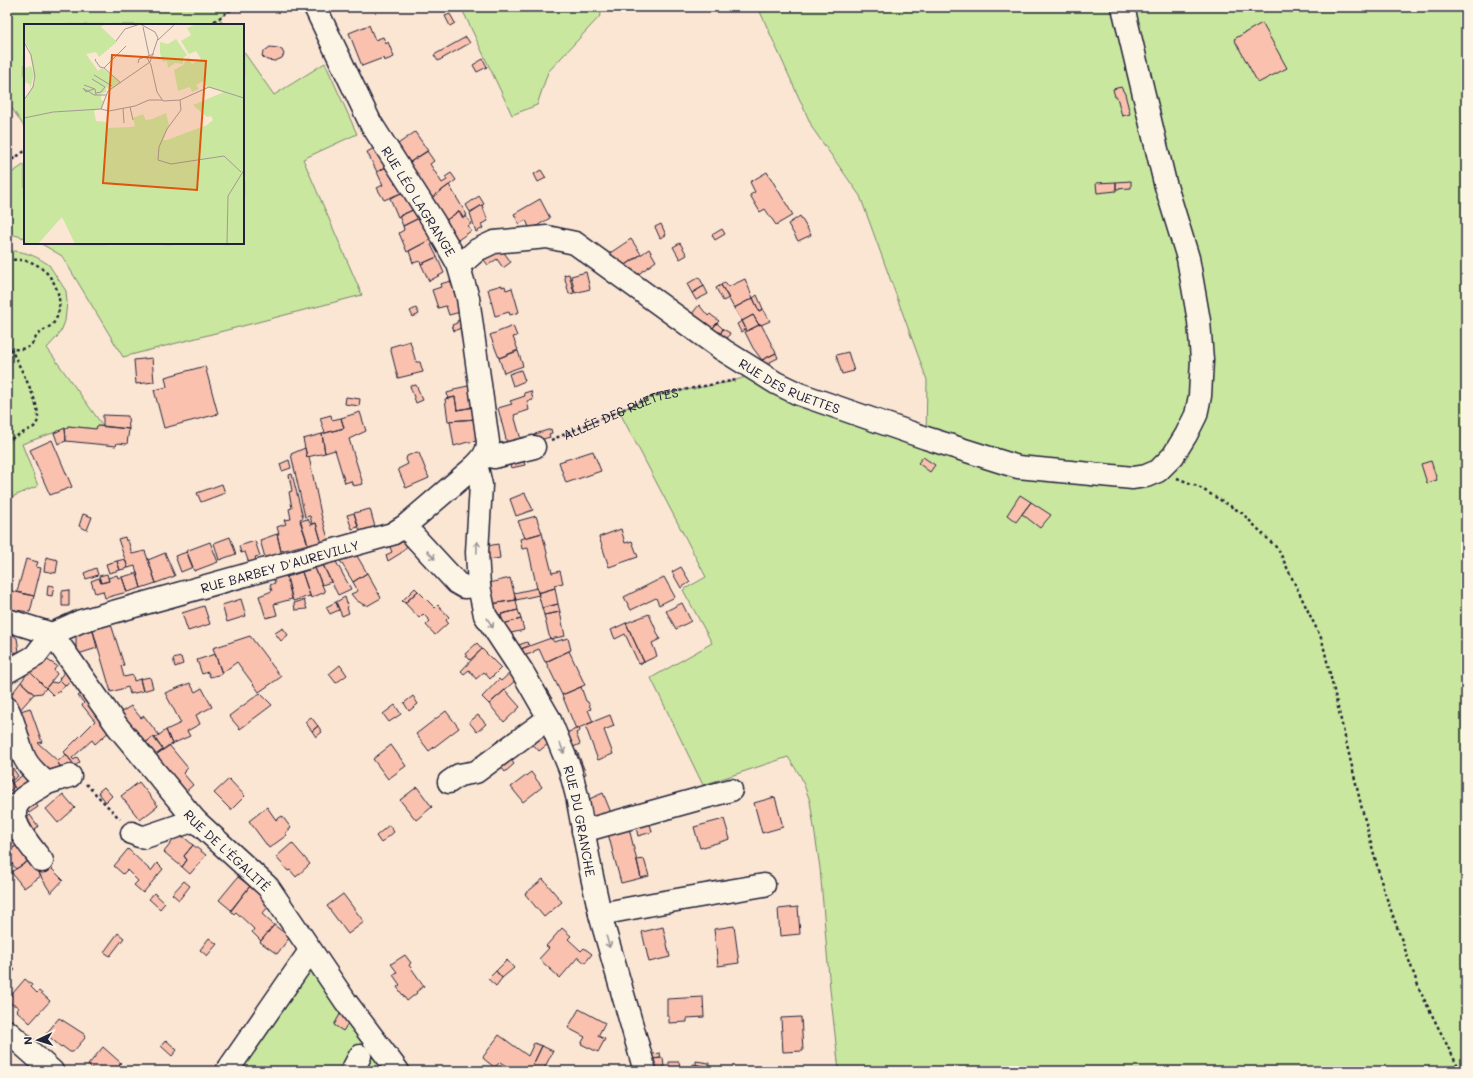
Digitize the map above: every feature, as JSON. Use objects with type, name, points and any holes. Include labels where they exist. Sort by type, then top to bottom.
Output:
[{"type":"street","name":"RUE LÉO LAGRANGE","points":[[315,7],[370,122],[434,222],[458,264],[468,298],[488,442],[487,451],[479,461]]},
{"type":"street","points":[[1123,7],[1165,183],[1188,258],[1199,321],[1202,360],[1200,396],[1196,415],[1173,456],[1158,471]]},
{"type":"street","name":"RUE DES RUETTES","points":[[458,264],[467,259],[477,250],[494,242],[548,237],[575,243],[723,350],[758,373],[799,394],[926,438],[1018,467],[1133,478],[1146,476],[1158,471]]},
{"type":"street","points":[[479,461],[534,447]]},
{"type":"street","name":"RUE BARBEY D'AUREVILLY","points":[[52,634],[81,622],[392,534],[405,526],[479,461]]},
{"type":"street","name":"RUE DU GRANCHE","points":[[479,461],[478,472],[481,485],[476,552],[479,586],[485,615],[522,671],[549,718],[570,769],[577,796],[600,914],[645,1071]]},
{"type":"street","points":[[405,526],[457,583],[464,587],[479,586]]},
{"type":"street","points":[[7,620],[52,634],[36,656],[7,672]]},
{"type":"street","name":"RUE DE L'ÉGALITÉ","points":[[52,634],[118,727],[195,820],[268,887],[346,1002],[398,1071]]},
{"type":"street","points":[[449,782],[459,775],[476,772],[549,718]]},
{"type":"street","points":[[10,723],[29,766],[47,783]]},
{"type":"street","points":[[42,861],[17,826],[15,818],[16,808],[20,801],[47,783],[70,776]]},
{"type":"street","points":[[583,831],[731,790]]},
{"type":"street","points":[[132,833],[145,837],[195,820]]},
{"type":"street","points":[[600,914],[764,885]]},
{"type":"street","points":[[226,1071],[310,951]]},
{"type":"street","points":[[7,1031],[52,1071]]},
{"type":"path","points":[[210,24],[235,7]]},
{"type":"path","points":[[7,163],[24,152]]},
{"type":"path","points":[[7,260],[28,262],[40,267],[48,275],[58,291],[60,302],[56,320],[50,327],[38,334],[32,344],[27,347],[12,349],[7,348]]},
{"type":"path","points":[[7,443],[11,439],[34,427],[38,417],[34,400],[12,349]]},
{"type":"path","name":"ALLÉE DES RUETTES","points":[[534,447],[657,395],[730,382],[758,373]]},
{"type":"path","points":[[1158,471],[1197,486],[1242,513],[1278,549],[1322,640],[1362,809],[1383,888],[1420,991],[1460,1071]]},
{"type":"path","points":[[70,776],[78,778],[89,787],[132,833]]},
{"type":"green space","points":[[7,7],[235,7],[219,18],[223,24],[24,24],[24,126],[7,101]]},
{"type":"green space","points":[[461,7],[600,7],[601,15],[548,72],[537,105],[512,115]]},
{"type":"green space","points":[[758,7],[1466,7],[1466,1071],[839,1071],[830,989],[820,868],[810,801],[801,777],[788,757],[703,785],[651,678],[712,643],[683,590],[706,577],[619,411],[657,395],[730,382],[758,373],[926,438],[927,380],[860,196],[813,129]]},
{"type":"green space","points":[[244,52],[274,95],[325,63],[357,134],[303,159],[362,295],[123,357],[62,256],[42,244],[244,244]]},
{"type":"green space","points":[[24,165],[24,238],[7,233],[7,176]]},
{"type":"green space","points":[[14,251],[32,255],[49,265],[66,291],[67,302],[65,321],[57,337],[47,348],[103,426],[97,426],[96,429],[68,426],[67,428],[22,444],[38,486],[7,499],[7,252]]},
{"type":"green space","points":[[310,951],[388,1071],[227,1071]]},
{"type":"building","points":[[450,14],[455,23],[450,26],[445,16]]},
{"type":"building","points":[[1262,23],[1287,68],[1258,83],[1234,39]]},
{"type":"building","points":[[369,25],[375,40],[383,37],[386,44],[388,42],[394,57],[384,61],[383,58],[362,66],[349,33]]},
{"type":"building","points":[[466,37],[470,43],[438,61],[434,55]]},
{"type":"building","points":[[270,47],[282,50],[284,54],[282,58],[275,61],[264,58],[262,56],[263,52]]},
{"type":"building","points":[[483,59],[487,67],[477,72],[473,65]]},
{"type":"building","points":[[1121,87],[1125,94],[1130,114],[1122,116],[1117,97],[1115,97],[1113,89]]},
{"type":"building","points":[[415,132],[428,151],[407,164],[395,146]]},
{"type":"building","points":[[374,148],[380,159],[382,158],[386,167],[377,172],[367,152]]},
{"type":"building","points":[[427,151],[434,161],[430,164],[442,183],[447,180],[445,177],[451,173],[456,180],[430,199],[407,164]]},
{"type":"building","points":[[386,167],[393,180],[399,177],[406,191],[384,200],[377,188],[383,185],[377,172]]},
{"type":"building","points":[[541,170],[546,178],[538,182],[534,174]]},
{"type":"building","points":[[767,172],[793,215],[776,225],[765,209],[760,212],[750,195],[755,192],[750,182]]},
{"type":"building","points":[[1131,181],[1131,188],[1116,189],[1116,182]]},
{"type":"building","points":[[1116,182],[1116,191],[1097,193],[1096,183]]},
{"type":"building","points":[[449,185],[467,215],[463,218],[459,211],[445,221],[430,199]]},
{"type":"building","points":[[406,191],[415,209],[398,217],[390,198]]},
{"type":"building","points":[[479,196],[484,204],[470,212],[466,205]]},
{"type":"building","points":[[540,199],[550,218],[535,227],[529,227],[526,220],[519,224],[514,214]]},
{"type":"building","points":[[482,205],[488,221],[481,224],[483,228],[476,232],[470,213]]},
{"type":"building","points":[[415,209],[419,218],[403,226],[399,216]]},
{"type":"building","points":[[459,211],[463,218],[466,216],[471,224],[468,226],[471,231],[458,240],[445,221]]},
{"type":"building","points":[[800,216],[811,235],[798,241],[788,224]]},
{"type":"building","points":[[419,218],[425,230],[428,228],[434,238],[407,252],[399,233],[404,230],[403,226]]},
{"type":"building","points":[[661,224],[666,235],[660,238],[655,227]]},
{"type":"building","points":[[722,229],[725,234],[715,240],[712,235]]},
{"type":"building","points":[[433,238],[435,243],[431,245],[437,257],[421,264],[420,261],[413,263],[409,251]]},
{"type":"building","points":[[631,239],[641,254],[623,267],[607,255]]},
{"type":"building","points":[[680,243],[687,255],[680,259],[673,247]]},
{"type":"building","points":[[649,249],[656,261],[636,276],[623,267]]},
{"type":"building","points":[[502,250],[511,262],[503,268],[497,259],[488,265],[483,259]]},
{"type":"building","points":[[437,257],[444,273],[429,281],[421,264]]},
{"type":"building","points":[[586,272],[590,289],[575,293],[571,276]]},
{"type":"building","points":[[569,274],[574,293],[569,294],[564,275]]},
{"type":"building","points":[[699,277],[704,286],[692,293],[687,284]]},
{"type":"building","points":[[745,279],[753,298],[734,308],[721,285],[725,282],[728,287]]},
{"type":"building","points":[[455,280],[464,311],[449,315],[446,306],[438,308],[432,290],[441,287],[440,284]]},
{"type":"building","points":[[502,285],[502,287],[505,286],[506,290],[512,288],[519,312],[510,315],[509,312],[495,316],[488,289]]},
{"type":"building","points":[[721,285],[729,298],[723,301],[716,288]]},
{"type":"building","points":[[704,286],[708,294],[696,300],[692,293]]},
{"type":"building","points":[[757,295],[763,309],[759,311],[753,298]]},
{"type":"building","points":[[753,298],[759,311],[763,309],[770,321],[759,325],[753,315],[742,321],[734,308]]},
{"type":"building","points":[[699,305],[708,316],[710,314],[719,321],[711,330],[691,315]]},
{"type":"building","points":[[416,308],[419,314],[413,317],[410,311]]},
{"type":"building","points":[[753,315],[759,325],[747,331],[742,321]]},
{"type":"building","points":[[465,318],[468,325],[454,331],[452,325]]},
{"type":"building","points":[[742,321],[746,329],[741,332],[737,324]]},
{"type":"building","points":[[717,323],[723,329],[719,336],[711,330]]},
{"type":"building","points":[[761,324],[776,353],[762,360],[753,348],[745,332]]},
{"type":"building","points":[[513,326],[517,336],[513,337],[518,350],[499,358],[490,335]]},
{"type":"building","points":[[723,329],[730,333],[727,339],[719,336]]},
{"type":"building","points":[[410,341],[416,362],[420,362],[423,372],[398,378],[390,347]]},
{"type":"building","points":[[518,351],[523,366],[504,373],[499,358]]},
{"type":"building","points":[[848,352],[854,371],[842,374],[836,355]]},
{"type":"building","points":[[776,353],[778,358],[766,364],[762,360]]},
{"type":"building","points":[[152,358],[154,382],[136,384],[134,360]]},
{"type":"building","points":[[205,366],[218,414],[164,428],[154,390],[167,387],[165,377]]},
{"type":"building","points":[[521,370],[525,381],[513,386],[509,374]]},
{"type":"building","points":[[416,385],[423,400],[416,403],[410,386]]},
{"type":"building","points":[[468,386],[472,393],[474,407],[457,410],[455,397],[448,399],[447,393],[454,391],[454,389]]},
{"type":"building","points":[[531,391],[533,400],[527,401],[529,410],[514,415],[522,443],[508,447],[498,408],[512,404],[510,401],[525,396],[524,393]]},
{"type":"building","points":[[346,397],[360,399],[359,406],[345,404]]},
{"type":"building","points":[[455,397],[457,410],[474,407],[476,419],[448,421],[445,399]]},
{"type":"building","points":[[360,412],[366,431],[349,439],[363,484],[353,486],[351,481],[345,483],[335,450],[325,453],[322,434],[344,428],[341,418]]},
{"type":"building","points":[[103,415],[128,416],[129,429],[103,426]]},
{"type":"building","points":[[331,415],[332,420],[341,418],[344,428],[325,433],[320,418]]},
{"type":"building","points":[[476,419],[480,441],[468,442],[454,446],[450,421]]},
{"type":"building","points":[[68,426],[96,429],[97,426],[129,429],[127,444],[117,443],[116,446],[66,441],[65,428]]},
{"type":"building","points":[[65,428],[66,441],[58,444],[54,433]]},
{"type":"building","points":[[551,429],[552,433],[549,434],[550,437],[536,441],[535,434]]},
{"type":"building","points":[[322,434],[325,453],[307,457],[303,439]]},
{"type":"building","points":[[52,440],[72,487],[50,495],[30,450]]},
{"type":"building","points":[[305,448],[307,457],[309,457],[321,514],[329,542],[322,544],[316,523],[312,524],[310,516],[305,517],[291,454]]},
{"type":"building","points":[[593,451],[601,471],[566,483],[559,462]]},
{"type":"building","points":[[417,452],[419,453],[429,478],[406,488],[398,469],[408,464],[406,459],[407,456]]},
{"type":"building","points":[[522,455],[525,465],[511,468],[509,458]]},
{"type":"building","points":[[923,457],[935,465],[930,472],[918,463]]},
{"type":"building","points":[[289,460],[291,468],[282,471],[280,464]]},
{"type":"building","points":[[1431,461],[1437,480],[1427,483],[1421,464]]},
{"type":"building","points":[[292,474],[303,518],[300,519],[308,544],[281,551],[277,527],[286,524],[284,520],[291,519],[289,509],[292,508],[289,492],[292,491],[289,475]]},
{"type":"building","points":[[222,484],[225,493],[201,502],[197,493]]},
{"type":"building","points":[[525,493],[533,510],[516,516],[510,499]]},
{"type":"building","points":[[1020,495],[1031,502],[1016,522],[1007,515]]},
{"type":"building","points":[[1031,502],[1051,515],[1040,528],[1022,514]]},
{"type":"building","points":[[370,509],[375,527],[360,531],[354,513]]},
{"type":"building","points":[[354,513],[358,527],[352,529],[347,515]]},
{"type":"building","points":[[83,514],[92,517],[87,530],[79,526]]},
{"type":"building","points":[[536,516],[542,533],[525,538],[518,521]]},
{"type":"building","points":[[308,519],[311,525],[316,523],[322,544],[309,548],[300,521]]},
{"type":"building","points":[[621,529],[625,543],[632,541],[638,557],[609,567],[599,537]]},
{"type":"building","points":[[542,533],[552,573],[560,571],[563,583],[554,585],[555,588],[538,593],[528,548],[522,549],[520,539]]},
{"type":"building","points":[[277,534],[282,556],[266,561],[260,540]]},
{"type":"building","points":[[125,537],[126,541],[128,540],[132,554],[145,551],[156,583],[141,588],[135,566],[128,568],[118,539]]},
{"type":"building","points":[[230,537],[236,554],[219,560],[214,543]]},
{"type":"building","points":[[398,537],[407,546],[401,553],[388,561],[386,555],[392,552],[387,540]]},
{"type":"building","points":[[255,541],[260,556],[255,557],[257,563],[250,566],[245,552],[241,553],[239,546]]},
{"type":"building","points":[[210,542],[218,562],[194,571],[186,551]]},
{"type":"building","points":[[498,544],[500,558],[484,561],[482,547]]},
{"type":"building","points":[[353,549],[367,573],[353,582],[338,557]]},
{"type":"building","points":[[187,552],[193,567],[181,572],[175,556]]},
{"type":"building","points":[[165,553],[175,576],[156,583],[148,560]]},
{"type":"building","points":[[46,557],[58,560],[56,573],[44,571]]},
{"type":"building","points":[[26,559],[38,562],[36,567],[41,568],[34,596],[17,592]]},
{"type":"building","points":[[125,559],[128,568],[120,570],[117,561]]},
{"type":"building","points":[[335,560],[351,589],[338,595],[323,565]]},
{"type":"building","points":[[117,561],[120,570],[109,573],[106,564]]},
{"type":"building","points":[[323,565],[331,582],[322,585],[315,568]]},
{"type":"building","points":[[681,567],[690,582],[681,588],[672,572]]},
{"type":"building","points":[[96,568],[98,575],[86,579],[84,573]]},
{"type":"building","points":[[315,568],[325,592],[311,598],[302,572]]},
{"type":"building","points":[[285,571],[292,599],[274,604],[277,615],[266,618],[259,596],[272,591],[270,585],[275,583],[272,575]]},
{"type":"building","points":[[302,572],[310,596],[293,601],[287,577]]},
{"type":"building","points":[[137,573],[141,588],[127,592],[122,577]]},
{"type":"building","points":[[367,573],[381,598],[367,606],[366,604],[364,605],[356,600],[351,594],[358,591],[353,582]]},
{"type":"building","points":[[107,574],[109,581],[101,583],[99,576]]},
{"type":"building","points":[[117,575],[118,578],[122,577],[127,592],[105,598],[103,591],[95,593],[91,581],[99,578],[101,583],[109,581],[108,578]]},
{"type":"building","points":[[664,577],[675,597],[659,605],[656,598],[631,610],[624,597]]},
{"type":"building","points":[[510,578],[516,600],[491,604],[485,584]]},
{"type":"building","points":[[48,585],[54,586],[52,596],[47,595]]},
{"type":"building","points":[[415,588],[418,591],[405,603],[402,601]]},
{"type":"building","points":[[537,588],[539,595],[516,600],[514,593]]},
{"type":"building","points":[[555,588],[558,604],[542,608],[538,593]]},
{"type":"building","points":[[7,590],[34,596],[30,612],[7,609]]},
{"type":"building","points":[[69,590],[69,606],[62,606],[62,591]]},
{"type":"building","points":[[418,591],[435,608],[438,605],[449,617],[446,620],[448,623],[435,635],[426,625],[430,621],[423,614],[419,618],[405,603]]},
{"type":"building","points":[[345,597],[349,613],[342,616],[336,602]]},
{"type":"building","points":[[241,599],[246,616],[227,622],[222,605]]},
{"type":"building","points":[[304,600],[307,609],[295,610],[294,603]]},
{"type":"building","points":[[516,600],[518,610],[495,616],[491,604]]},
{"type":"building","points":[[336,602],[339,610],[330,614],[326,607]]},
{"type":"building","points":[[682,603],[691,621],[676,629],[666,611]]},
{"type":"building","points":[[558,604],[560,612],[544,615],[542,608]]},
{"type":"building","points":[[204,606],[210,624],[188,631],[182,613]]},
{"type":"building","points":[[518,610],[521,619],[503,624],[501,614]]},
{"type":"building","points":[[560,612],[565,636],[550,639],[544,615]]},
{"type":"building","points":[[649,614],[660,639],[652,643],[657,656],[644,662],[626,623]]},
{"type":"building","points":[[521,619],[524,630],[503,635],[503,624]]},
{"type":"building","points":[[110,621],[124,665],[121,666],[124,677],[133,675],[134,681],[140,679],[143,691],[130,694],[128,687],[111,692],[92,627]]},
{"type":"building","points":[[626,623],[644,662],[639,664],[625,634],[615,639],[611,630]]},
{"type":"building","points":[[92,627],[97,648],[78,654],[76,650],[76,633]]},
{"type":"building","points":[[283,628],[288,635],[281,641],[275,633]]},
{"type":"building","points":[[7,631],[17,638],[19,652],[7,653]]},
{"type":"building","points":[[250,636],[281,677],[259,692],[237,662],[222,673],[213,648]]},
{"type":"building","points":[[551,638],[554,642],[568,638],[571,650],[545,662],[539,649],[533,653],[522,656],[518,650]]},
{"type":"building","points":[[527,642],[529,646],[518,650],[516,646]]},
{"type":"building","points":[[477,643],[482,649],[470,660],[465,654]]},
{"type":"building","points":[[482,649],[501,668],[490,679],[484,672],[476,679],[469,670],[464,674],[461,671]]},
{"type":"building","points":[[569,651],[585,685],[562,695],[546,662]]},
{"type":"building","points":[[215,654],[222,674],[210,677],[208,672],[202,674],[197,660]]},
{"type":"building","points":[[181,657],[183,664],[175,667],[173,659]]},
{"type":"building","points":[[46,659],[57,666],[54,670],[57,674],[46,688],[29,671]]},
{"type":"building","points":[[340,665],[347,675],[336,683],[329,674]]},
{"type":"building","points":[[29,671],[46,688],[42,693],[34,694],[21,682]]},
{"type":"building","points":[[65,671],[73,677],[66,686],[59,679]]},
{"type":"building","points":[[511,672],[517,679],[489,704],[482,697],[499,679],[501,681]]},
{"type":"building","points":[[150,677],[153,688],[143,691],[140,679]]},
{"type":"building","points":[[60,680],[65,685],[61,690],[53,695],[46,688],[51,682],[57,683]]},
{"type":"building","points":[[21,682],[34,694],[18,712],[7,700]]},
{"type":"building","points":[[190,683],[195,692],[202,688],[212,707],[196,715],[200,724],[187,731],[190,736],[172,744],[166,730],[181,723],[165,693]]},
{"type":"building","points":[[581,687],[586,701],[591,709],[588,710],[593,722],[576,729],[562,695]]},
{"type":"building","points":[[505,690],[520,707],[504,722],[489,704]]},
{"type":"building","points":[[84,692],[111,730],[95,744],[92,740],[72,758],[74,760],[77,757],[80,762],[75,766],[64,752],[95,721],[82,705],[84,703],[78,696]]},
{"type":"building","points":[[260,693],[272,705],[240,729],[229,716]]},
{"type":"building","points":[[413,696],[418,704],[409,711],[404,703]]},
{"type":"building","points":[[395,705],[401,714],[389,722],[383,714]]},
{"type":"building","points":[[131,706],[141,718],[144,716],[159,735],[155,738],[153,737],[144,744],[118,714]]},
{"type":"building","points":[[30,708],[42,742],[38,743],[58,761],[57,762],[65,772],[51,776],[28,758],[14,713]]},
{"type":"building","points":[[446,711],[459,728],[429,751],[416,734]]},
{"type":"building","points":[[478,715],[486,724],[477,732],[469,722]]},
{"type":"building","points":[[610,715],[614,726],[604,730],[613,754],[598,760],[585,725]]},
{"type":"building","points":[[311,717],[318,726],[312,731],[305,722]]},
{"type":"building","points":[[318,726],[322,732],[316,737],[312,731]]},
{"type":"building","points":[[579,728],[580,731],[576,733],[580,744],[569,749],[563,734]]},
{"type":"building","points":[[166,730],[172,744],[163,750],[155,738]]},
{"type":"building","points":[[544,731],[552,741],[539,751],[531,742]]},
{"type":"building","points":[[153,737],[163,750],[153,757],[144,744]]},
{"type":"building","points":[[7,741],[20,753],[10,764],[18,776],[11,781],[7,775]]},
{"type":"building","points":[[169,745],[188,768],[183,773],[193,785],[183,794],[153,757]]},
{"type":"building","points":[[391,745],[406,766],[388,779],[373,759]]},
{"type":"building","points":[[577,751],[586,774],[579,776],[571,753]]},
{"type":"building","points":[[66,754],[75,766],[66,774],[57,762]]},
{"type":"building","points":[[511,760],[514,764],[505,772],[501,767]]},
{"type":"building","points":[[27,772],[36,785],[20,796],[12,783]]},
{"type":"building","points":[[531,772],[542,787],[523,802],[511,787]]},
{"type":"building","points":[[7,775],[14,787],[10,791],[7,787]]},
{"type":"building","points":[[229,779],[245,796],[231,810],[214,793]]},
{"type":"building","points":[[139,782],[158,806],[140,820],[121,796]]},
{"type":"building","points":[[104,787],[112,796],[106,802],[98,792]]},
{"type":"building","points":[[417,787],[432,807],[416,820],[400,800]]},
{"type":"building","points":[[603,793],[612,815],[595,822],[587,800]]},
{"type":"building","points":[[63,794],[75,808],[58,823],[46,809]]},
{"type":"building","points":[[32,797],[38,807],[29,813],[23,804]]},
{"type":"building","points":[[775,797],[783,827],[762,833],[754,803]]},
{"type":"building","points":[[267,807],[276,820],[282,816],[291,828],[285,833],[287,835],[269,848],[249,821]]},
{"type":"building","points":[[30,815],[38,826],[32,834],[20,824]]},
{"type":"building","points":[[7,816],[18,844],[7,853]]},
{"type":"building","points":[[649,819],[652,832],[638,836],[635,823]]},
{"type":"building","points":[[724,819],[730,839],[700,848],[694,827]]},
{"type":"building","points":[[628,824],[641,878],[621,883],[607,830]]},
{"type":"building","points":[[389,825],[394,832],[381,843],[376,836]]},
{"type":"building","points":[[179,833],[193,845],[184,856],[187,860],[182,867],[164,852]]},
{"type":"building","points":[[292,843],[310,864],[296,877],[290,870],[288,871],[276,857]]},
{"type":"building","points":[[18,844],[30,860],[16,869],[7,857],[7,853]]},
{"type":"building","points":[[193,845],[206,855],[190,874],[182,867],[187,860],[184,856]]},
{"type":"building","points":[[128,849],[151,871],[157,863],[163,869],[143,893],[134,885],[138,881],[127,870],[123,874],[114,866]]},
{"type":"building","points":[[644,859],[649,876],[641,878],[637,860]]},
{"type":"building","points":[[30,860],[41,876],[24,888],[11,872]]},
{"type":"building","points":[[47,864],[63,880],[51,893],[38,872]]},
{"type":"building","points":[[238,877],[250,886],[231,910],[219,900]]},
{"type":"building","points":[[543,879],[562,902],[544,917],[525,894]]},
{"type":"building","points":[[184,881],[190,886],[179,900],[172,894]]},
{"type":"building","points":[[250,886],[270,905],[262,914],[274,925],[261,941],[252,932],[254,929],[236,912],[234,914],[231,911]]},
{"type":"building","points":[[154,893],[165,903],[160,909],[149,899]]},
{"type":"building","points":[[343,894],[364,922],[348,934],[327,906]]},
{"type":"building","points":[[798,907],[800,934],[780,936],[778,909]]},
{"type":"building","points":[[274,925],[290,937],[277,954],[260,942]]},
{"type":"building","points":[[734,926],[739,963],[718,966],[714,929]]},
{"type":"building","points":[[663,927],[670,957],[649,962],[642,932]]},
{"type":"building","points":[[562,928],[571,936],[568,939],[581,951],[584,948],[592,954],[585,963],[578,957],[560,978],[539,959],[549,948],[546,946]]},
{"type":"building","points":[[118,933],[124,938],[110,956],[104,952]]},
{"type":"building","points":[[209,938],[217,944],[207,956],[200,950]]},
{"type":"building","points":[[405,955],[411,963],[409,965],[424,986],[407,1001],[397,987],[400,985],[393,975],[397,972],[391,964]]},
{"type":"building","points":[[507,960],[514,968],[502,978],[496,971]]},
{"type":"building","points":[[7,961],[15,970],[7,977]]},
{"type":"building","points":[[496,971],[502,978],[496,986],[488,979]]},
{"type":"building","points":[[25,979],[32,985],[31,987],[37,993],[39,991],[50,1001],[30,1023],[16,1010],[19,1008],[7,1000]]},
{"type":"building","points":[[703,997],[704,1017],[687,1018],[687,1022],[669,1023],[669,1016],[667,1016],[667,999]]},
{"type":"building","points":[[343,1009],[351,1019],[343,1031],[334,1025]]},
{"type":"building","points":[[579,1009],[605,1023],[598,1036],[605,1039],[598,1052],[581,1044],[585,1037],[568,1028]]},
{"type":"building","points":[[801,1017],[803,1051],[783,1052],[781,1018]]},
{"type":"building","points":[[59,1018],[84,1034],[85,1038],[73,1052],[70,1052],[62,1046],[61,1047],[46,1034]]},
{"type":"building","points":[[499,1035],[528,1056],[534,1043],[542,1046],[530,1071],[514,1071],[500,1062],[494,1067],[484,1059],[483,1057]]},
{"type":"building","points":[[166,1040],[177,1050],[172,1056],[161,1046]]},
{"type":"building","points":[[542,1046],[553,1051],[543,1071],[530,1071]]},
{"type":"building","points":[[103,1047],[121,1063],[119,1065],[127,1071],[94,1071],[88,1065]]},
{"type":"building","points":[[660,1053],[661,1058],[652,1059],[652,1054]]},
{"type":"building","points":[[663,1058],[664,1067],[651,1069],[649,1059]]},
{"type":"building","points":[[696,1061],[709,1063],[709,1067],[696,1065]]},
{"type":"building","points":[[669,1062],[679,1062],[680,1068],[687,1067],[687,1071],[667,1071],[666,1069],[669,1069]]},
{"type":"building","points":[[693,1064],[709,1067],[708,1071],[692,1071]]}]
